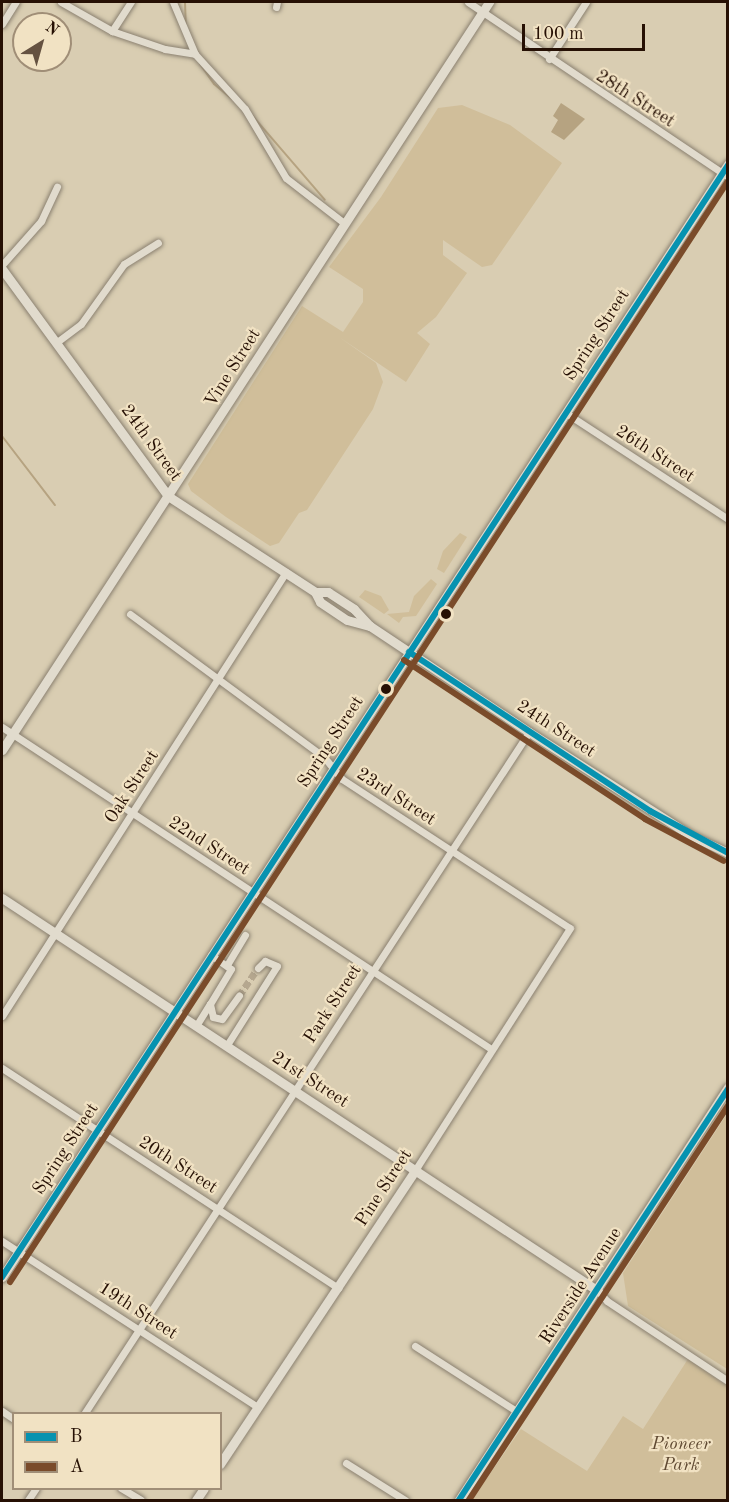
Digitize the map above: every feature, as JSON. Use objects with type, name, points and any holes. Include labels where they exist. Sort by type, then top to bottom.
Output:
[{"type":"main road","name":"Vine Street","points":[[2,750],[489,2]]},
{"type":"main road","name":"Spring Street","points":[[2,1277],[332,769],[724,175],[728,164]]},
{"type":"main road","name":"24th Street","points":[[2,267],[168,496],[315,592],[320,602],[347,620],[370,626],[529,732],[690,835],[728,853]]},
{"type":"main road","name":"21st Street","points":[[2,898],[598,1291]]},
{"type":"main road","name":"Riverside Avenue","points":[[459,1500],[598,1291],[728,1088]]},
{"type":"main road","name":"Pine Street","points":[[222,1461],[416,1169]]},
{"type":"street","points":[[2,24],[16,2]]},
{"type":"street","points":[[61,2],[112,31],[165,50],[195,54]]},
{"type":"street","points":[[112,31],[131,2]]},
{"type":"street","points":[[173,2],[195,54],[245,109],[286,178],[344,223]]},
{"type":"street","name":"28th Street","points":[[468,2],[549,59],[724,175]]},
{"type":"street","points":[[549,59],[586,2]]},
{"type":"street","points":[[2,267],[41,221],[57,187]]},
{"type":"street","points":[[57,342],[81,324],[124,264],[158,243]]},
{"type":"street","name":"26th Street","points":[[566,413],[728,519]]},
{"type":"street","name":"Oak Street","points":[[2,1016],[286,572]]},
{"type":"street","name":"23rd Street","points":[[130,614],[324,757],[342,779],[570,928]]},
{"type":"street","name":"22nd Street","points":[[2,727],[491,1049]]},
{"type":"street","name":"Park Street","points":[[85,1412],[529,732]]},
{"type":"street","name":"Pine Street","points":[[416,1169],[483,1070],[491,1049],[570,928]]},
{"type":"street","points":[[226,965],[246,935]]},
{"type":"street","points":[[196,1026],[230,972],[226,965],[211,955]]},
{"type":"street","points":[[226,1045],[277,966],[265,961],[258,968]]},
{"type":"street","points":[[210,1004],[213,1017],[222,1019],[239,996]]},
{"type":"street","name":"20th Street","points":[[2,1068],[338,1288]]},
{"type":"street","name":"19th Street","points":[[2,1241],[258,1407]]},
{"type":"street","points":[[598,1291],[607,1301],[728,1381]]},
{"type":"street","points":[[415,1346],[518,1412]]},
{"type":"street","points":[[346,1463],[405,1500]]},
{"type":"street","points":[[125,1490],[141,1500]]},
{"type":"green space","points":[[462,105],[510,125],[562,163],[492,265],[482,267],[443,240],[443,255],[467,273],[436,317],[417,333],[430,344],[406,382],[339,337],[376,363],[383,382],[373,409],[307,510],[299,513],[279,543],[270,546],[191,491],[188,484],[302,306],[343,332],[363,302],[363,289],[329,267],[381,197],[438,108]]},
{"type":"green space","points":[[460,533],[467,537],[444,573],[437,569],[443,551]]},
{"type":"green space","points":[[431,579],[437,584],[416,616],[403,617],[399,623],[387,614],[409,612],[414,596]]},
{"type":"green space","points":[[365,590],[381,596],[389,610],[384,614],[359,597]]},
{"type":"green space","points":[[727,1114],[727,1369],[628,1306],[623,1273]]},
{"type":"green space","name":"Pioneer Park","points":[[688,1359],[727,1386],[727,1500],[472,1500],[521,1429],[587,1471],[623,1416],[643,1429]]},
{"type":"shaded area","points":[[561,103],[585,119],[564,140],[551,132],[558,120],[553,116]]},
{"type":"waterway","points":[[185,2],[186,26]]},
{"type":"waterway","points":[[200,64],[214,84],[232,99]]},
{"type":"waterway","points":[[251,114],[325,200]]},
{"type":"waterway","points":[[2,436],[55,505]]},
{"type":"tunnel","points":[[239,996],[258,968]]},
{"type":"transit line","name":"B","points":[[2,1277],[728,165]]},
{"type":"transit line","name":"A","points":[[10,1282],[728,181]]},
{"type":"transit line","name":"B","points":[[409,652],[650,811],[728,853]]},
{"type":"transit line","name":"A","points":[[404,660],[645,819],[724,861]]},
{"type":"transit line","name":"B","points":[[459,1500],[728,1089]]},
{"type":"transit line","name":"A","points":[[469,1500],[728,1105]]}]
